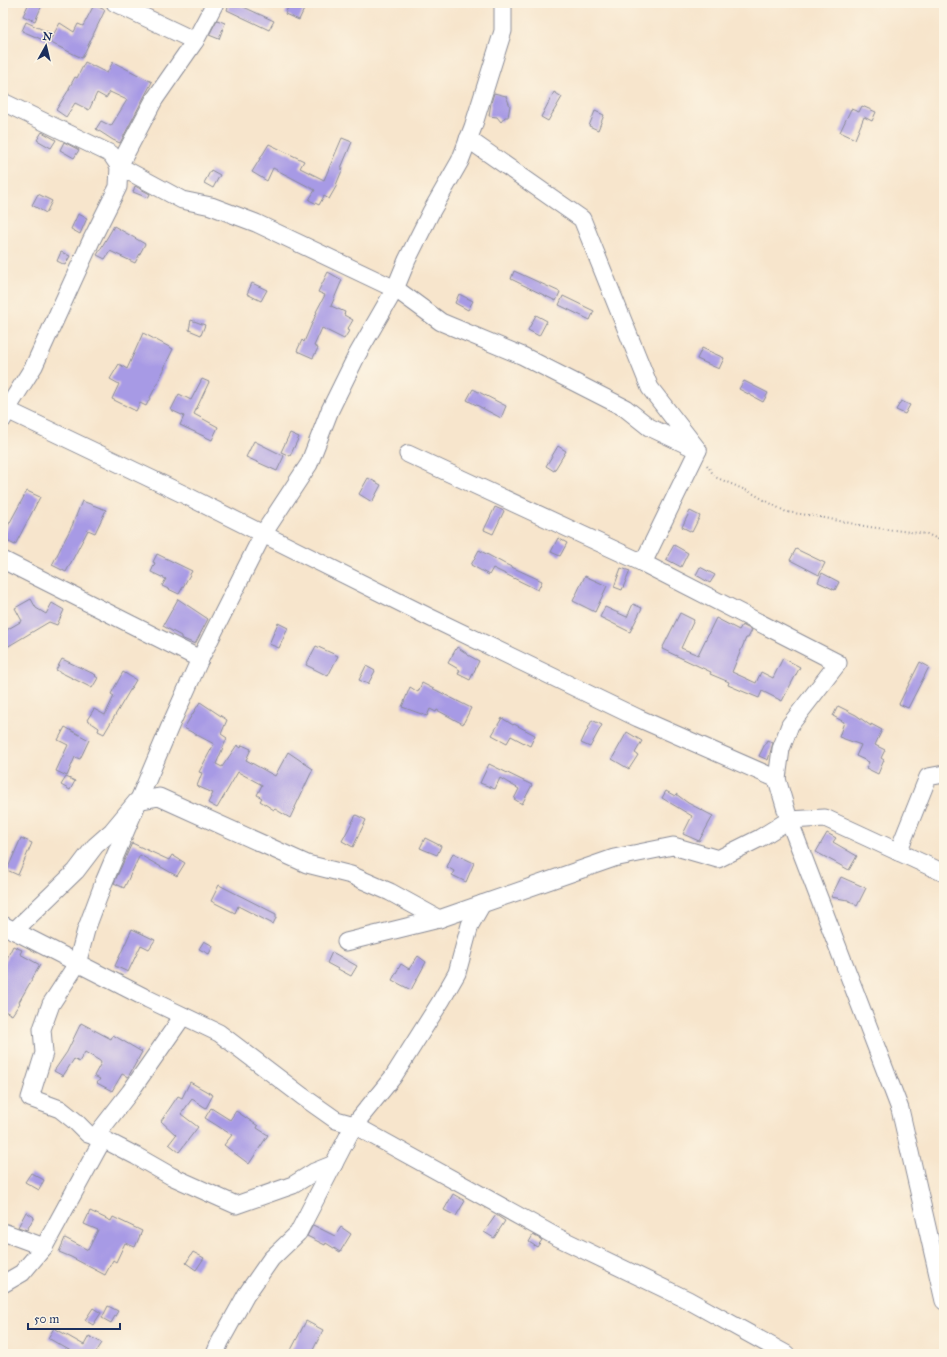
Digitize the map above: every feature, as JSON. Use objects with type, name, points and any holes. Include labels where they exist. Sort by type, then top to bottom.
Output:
[{"type":"street","points":[[115,3],[195,41]]},
{"type":"street","points":[[215,3],[195,41],[154,100],[118,166],[118,187],[84,254],[34,366],[4,412],[263,534],[429,617],[632,714],[777,779]]},
{"type":"street","points":[[334,1164],[314,1172],[293,1185],[236,1205],[171,1176],[136,1156],[88,1134],[60,1109],[30,1098],[44,1053],[42,1028],[51,1004],[77,964],[86,930],[104,882],[137,801],[200,659],[263,534],[309,464],[330,410],[357,355],[394,289],[431,212],[460,161],[502,31],[503,3]]},
{"type":"street","points":[[3,102],[111,154],[118,166],[182,200],[211,206],[256,223],[400,292],[441,322],[523,356],[625,408],[649,427],[698,450]]},
{"type":"street","points":[[468,139],[582,219],[650,388],[698,450]]},
{"type":"street","points":[[643,563],[698,450]]},
{"type":"street","points":[[408,454],[643,563],[838,662],[790,725],[781,749],[777,779],[789,820],[900,1109],[944,1301]]},
{"type":"street","points":[[3,560],[200,659]]},
{"type":"street","points":[[898,852],[928,777],[944,774]]},
{"type":"street","points":[[439,919],[390,892],[351,875],[308,864],[159,797],[137,801],[112,831],[95,846],[76,871],[9,928],[77,964],[219,1033],[336,1120],[354,1126],[555,1236],[688,1300],[786,1354]]},
{"type":"street","points":[[346,942],[439,919],[614,858],[673,846],[718,859],[760,838],[789,820],[825,818],[944,873]]},
{"type":"street","points":[[215,1354],[220,1342],[250,1289],[271,1258],[298,1233],[354,1126],[393,1077],[441,1001],[457,973],[470,925],[482,904]]},
{"type":"street","points":[[3,1284],[22,1273],[44,1247],[99,1138],[183,1016]]},
{"type":"street","points":[[3,1232],[44,1247]]},
{"type":"path","points":[[698,450],[715,477],[750,492],[786,512],[815,516],[869,527],[927,534],[944,542]]},
{"type":"building","points":[[29,3],[43,3],[35,21],[23,16]]},
{"type":"building","points":[[230,3],[235,3],[274,21],[269,30],[227,10]]},
{"type":"building","points":[[290,3],[307,3],[299,20],[285,14]]},
{"type":"building","points":[[94,5],[105,10],[82,58],[49,42],[60,23],[74,32],[78,24],[83,26]]},
{"type":"building","points":[[217,20],[225,23],[219,39],[209,35]]},
{"type":"building","points":[[26,22],[52,34],[48,42],[22,31]]},
{"type":"building","points":[[85,62],[107,73],[113,62],[152,82],[120,143],[96,129],[101,121],[111,126],[127,100],[110,92],[106,98],[97,93],[89,110],[75,103],[66,117],[56,110],[75,77],[77,78]]},
{"type":"building","points":[[554,92],[562,97],[548,121],[541,117]]},
{"type":"building","points":[[494,93],[506,96],[510,106],[508,117],[505,117],[501,122],[497,117],[489,116]]},
{"type":"building","points":[[862,106],[876,112],[872,121],[864,117],[855,139],[840,132],[851,109],[859,112]]},
{"type":"building","points":[[595,111],[604,115],[598,130],[589,126]]},
{"type":"building","points":[[42,132],[56,140],[51,148],[37,140]]},
{"type":"building","points":[[342,138],[352,142],[341,168],[343,168],[337,185],[329,199],[324,196],[319,205],[309,200],[315,190],[273,168],[267,181],[252,172],[269,144],[304,161],[300,168],[324,180]]},
{"type":"building","points":[[64,142],[79,150],[74,158],[60,150]]},
{"type":"building","points":[[211,170],[220,175],[213,188],[204,183]]},
{"type":"building","points":[[135,186],[150,194],[148,198],[133,192]]},
{"type":"building","points":[[38,194],[52,201],[46,213],[32,205]]},
{"type":"building","points":[[78,214],[87,218],[80,234],[71,229]]},
{"type":"building","points":[[114,226],[145,244],[135,263],[110,251],[105,259],[97,255]]},
{"type":"building","points":[[61,252],[70,256],[65,265],[57,261]]},
{"type":"building","points":[[514,271],[560,292],[556,301],[511,279]]},
{"type":"building","points":[[328,272],[342,280],[331,306],[345,312],[344,315],[353,320],[344,339],[322,328],[314,346],[318,348],[313,358],[297,351],[302,340],[304,342],[316,312],[325,295],[318,292]]},
{"type":"building","points":[[252,283],[267,290],[261,301],[247,294]]},
{"type":"building","points":[[459,294],[473,301],[468,310],[455,303]]},
{"type":"building","points":[[563,296],[594,311],[590,320],[559,305]]},
{"type":"building","points":[[536,315],[547,321],[539,336],[528,330]]},
{"type":"building","points":[[191,320],[205,325],[201,335],[189,330]]},
{"type":"building","points":[[143,333],[173,349],[146,406],[140,403],[136,411],[112,399],[119,384],[110,379],[119,364],[127,369]]},
{"type":"building","points":[[702,348],[724,358],[719,369],[697,359]]},
{"type":"building","points":[[202,379],[209,382],[194,414],[218,427],[212,440],[180,425],[184,416],[171,410],[179,394],[191,400]]},
{"type":"building","points":[[744,381],[768,393],[763,402],[739,389]]},
{"type":"building","points":[[473,389],[506,406],[501,418],[467,400]]},
{"type":"building","points":[[901,401],[910,405],[905,414],[896,410]]},
{"type":"building","points":[[290,433],[299,437],[290,456],[281,452]]},
{"type":"building","points":[[254,441],[284,456],[277,471],[246,457]]},
{"type":"building","points":[[558,446],[566,451],[554,471],[546,466]]},
{"type":"building","points":[[368,478],[381,485],[372,502],[359,494]]},
{"type":"building","points":[[27,491],[40,497],[15,545],[3,539],[3,535]]},
{"type":"building","points":[[82,501],[106,510],[95,533],[88,530],[66,572],[52,565],[72,526]]},
{"type":"building","points":[[495,507],[504,511],[493,534],[484,530]]},
{"type":"building","points":[[690,511],[700,516],[692,532],[682,527]]},
{"type":"building","points":[[558,538],[567,543],[560,556],[551,552]]},
{"type":"building","points":[[674,545],[688,553],[681,567],[666,559]]},
{"type":"building","points":[[796,549],[825,563],[819,575],[790,560]]},
{"type":"building","points":[[479,550],[542,581],[538,590],[493,568],[489,575],[471,565]]},
{"type":"building","points":[[157,554],[192,571],[179,594],[162,586],[166,579],[151,572],[155,563],[153,562]]},
{"type":"building","points":[[700,567],[715,575],[710,583],[696,575]]},
{"type":"building","points":[[621,568],[630,571],[622,590],[614,587]]},
{"type":"building","points":[[822,573],[839,582],[835,590],[818,582]]},
{"type":"building","points":[[585,576],[607,586],[595,612],[573,601]]},
{"type":"building","points":[[31,599],[36,608],[46,614],[52,603],[64,610],[57,625],[49,622],[7,647],[3,641],[3,632],[22,621],[15,608]]},
{"type":"building","points":[[178,599],[208,619],[195,644],[181,638],[181,636],[163,626]]},
{"type":"building","points":[[633,604],[642,608],[630,632],[600,617],[605,607],[627,617]]},
{"type":"building","points":[[680,613],[694,620],[681,648],[698,655],[716,618],[739,630],[742,625],[752,630],[748,638],[746,638],[732,672],[756,683],[761,672],[773,678],[783,658],[800,667],[782,701],[762,691],[759,698],[728,685],[729,682],[710,674],[711,672],[662,649]]},
{"type":"building","points":[[278,623],[288,628],[279,648],[269,644]]},
{"type":"building","points":[[316,646],[338,656],[328,676],[306,665]]},
{"type":"building","points":[[457,647],[479,661],[470,680],[458,674],[460,670],[448,663]]},
{"type":"building","points":[[62,659],[96,675],[95,676],[98,678],[92,688],[56,670]]},
{"type":"building","points":[[920,662],[929,667],[908,708],[899,704]]},
{"type":"building","points":[[366,666],[375,671],[368,684],[359,680]]},
{"type":"building","points":[[123,672],[136,680],[104,734],[98,731],[99,728],[87,720],[94,709],[105,715],[114,696],[111,694]]},
{"type":"building","points":[[422,683],[471,708],[463,724],[437,710],[436,712],[430,709],[427,716],[402,707],[410,687],[418,692]]},
{"type":"building","points":[[200,702],[227,720],[221,734],[227,738],[216,764],[222,767],[237,745],[241,748],[242,745],[251,749],[246,760],[275,776],[288,752],[313,769],[290,818],[260,801],[262,798],[257,795],[262,785],[238,772],[217,808],[208,803],[213,793],[197,786],[202,773],[199,772],[214,744],[184,728]]},
{"type":"building","points":[[838,706],[856,715],[871,726],[871,724],[882,730],[875,745],[885,750],[881,758],[884,760],[878,774],[866,768],[869,762],[856,756],[861,745],[839,737],[844,722],[833,716]]},
{"type":"building","points":[[502,718],[535,735],[530,746],[511,736],[507,743],[492,735]]},
{"type":"building","points":[[592,720],[602,725],[590,747],[581,743]]},
{"type":"building","points":[[65,727],[89,740],[80,759],[75,757],[67,776],[56,771],[68,745],[58,740]]},
{"type":"building","points":[[627,732],[642,741],[635,753],[638,755],[629,769],[612,759]]},
{"type":"building","points":[[767,740],[773,743],[768,760],[759,756]]},
{"type":"building","points":[[489,764],[532,785],[522,804],[514,799],[519,789],[500,778],[495,789],[480,783]]},
{"type":"building","points":[[66,777],[75,781],[70,790],[61,785]]},
{"type":"building","points":[[666,791],[675,796],[676,794],[688,803],[713,816],[699,841],[683,834],[692,816],[662,798]]},
{"type":"building","points":[[356,815],[366,820],[353,847],[342,841]]},
{"type":"building","points":[[827,833],[836,838],[833,842],[857,856],[849,870],[816,852]]},
{"type":"building","points":[[21,838],[32,843],[18,875],[7,870]]},
{"type":"building","points":[[425,838],[441,846],[437,855],[420,848]]},
{"type":"building","points":[[132,843],[169,860],[172,855],[185,863],[177,876],[140,855],[124,888],[114,883]]},
{"type":"building","points":[[453,853],[474,863],[466,882],[452,875],[454,871],[447,867]]},
{"type":"building","points":[[841,877],[866,888],[857,906],[848,900],[831,897]]},
{"type":"building","points":[[219,885],[276,914],[273,924],[238,906],[235,913],[211,901]]},
{"type":"building","points":[[132,929],[155,940],[149,949],[141,945],[128,972],[115,966]]},
{"type":"building","points":[[204,941],[213,946],[209,954],[199,949]]},
{"type":"building","points":[[13,946],[22,950],[20,954],[40,965],[12,1015],[3,1010],[3,966]]},
{"type":"building","points":[[332,952],[357,966],[351,976],[327,963]]},
{"type":"building","points":[[418,956],[426,962],[411,990],[392,980],[401,964],[409,969]]},
{"type":"building","points":[[81,1023],[111,1039],[113,1035],[142,1052],[128,1077],[122,1074],[112,1091],[97,1083],[100,1079],[94,1076],[101,1063],[85,1052],[79,1062],[74,1059],[63,1076],[54,1071],[67,1052]]},
{"type":"building","points":[[190,1082],[213,1095],[206,1108],[192,1099],[181,1114],[198,1127],[179,1152],[169,1144],[176,1135],[161,1121],[178,1096],[182,1098]]},
{"type":"building","points":[[211,1108],[230,1120],[236,1111],[268,1135],[249,1164],[224,1145],[232,1135],[205,1118]]},
{"type":"building","points":[[31,1173],[44,1180],[39,1190],[25,1182]]},
{"type":"building","points":[[453,1194],[465,1201],[456,1216],[444,1210]]},
{"type":"building","points":[[90,1211],[111,1221],[113,1217],[142,1231],[135,1247],[125,1243],[116,1262],[113,1260],[105,1275],[59,1252],[65,1238],[88,1250],[98,1230],[84,1224]]},
{"type":"building","points":[[26,1212],[34,1217],[27,1230],[18,1227]]},
{"type":"building","points":[[496,1215],[505,1221],[494,1238],[484,1232]]},
{"type":"building","points":[[313,1225],[335,1236],[341,1227],[351,1234],[340,1252],[326,1243],[325,1245],[307,1236]]},
{"type":"building","points":[[533,1235],[542,1240],[537,1247],[529,1242]]},
{"type":"building","points":[[193,1252],[204,1258],[196,1270],[186,1263]]},
{"type":"building","points":[[108,1306],[118,1311],[111,1323],[102,1318]]},
{"type":"building","points":[[93,1308],[101,1313],[93,1325],[85,1320]]},
{"type":"building","points":[[306,1321],[323,1330],[311,1354],[289,1354]]},
{"type":"building","points":[[54,1328],[84,1345],[89,1336],[102,1343],[96,1352],[99,1354],[76,1354],[48,1338]]}]
